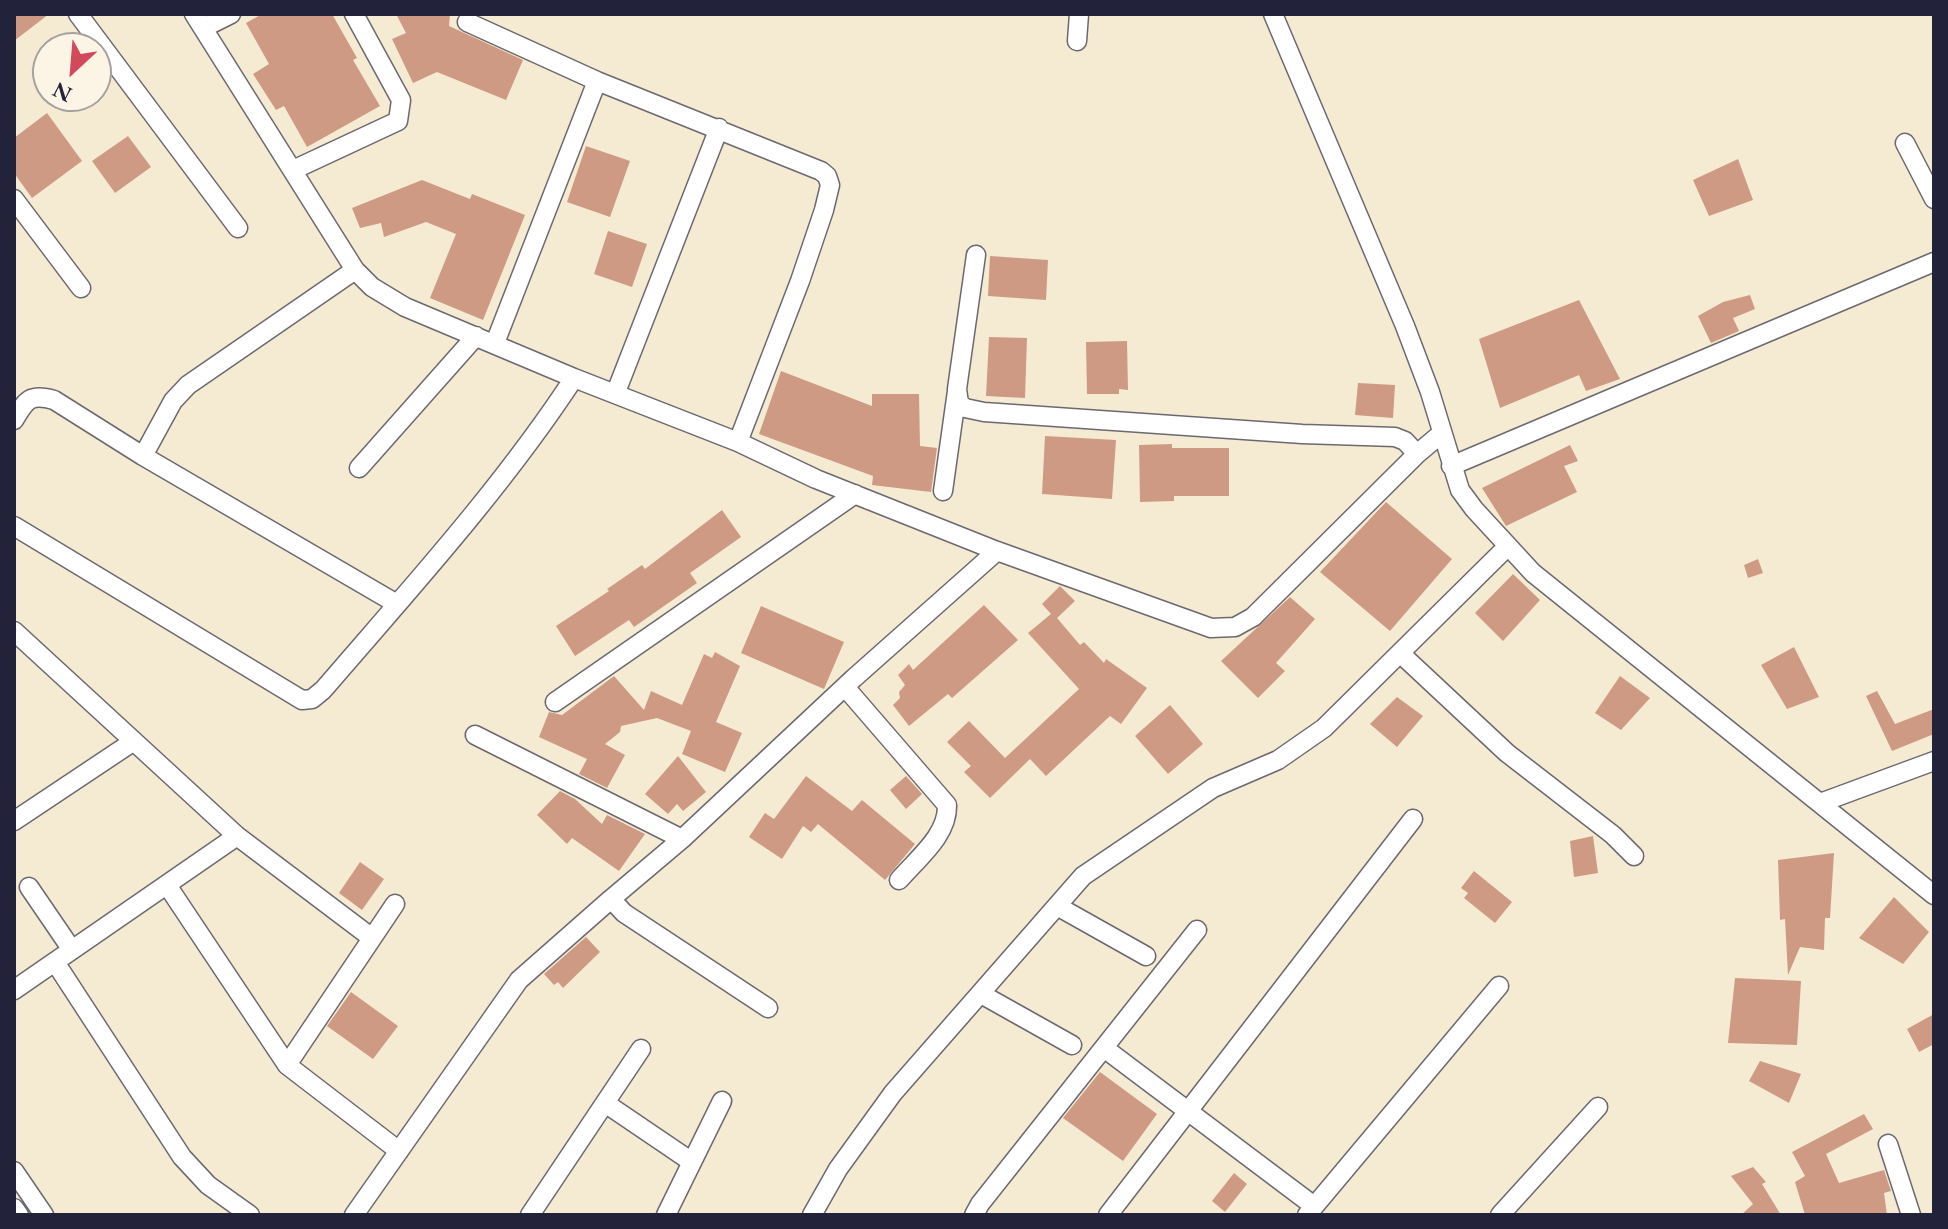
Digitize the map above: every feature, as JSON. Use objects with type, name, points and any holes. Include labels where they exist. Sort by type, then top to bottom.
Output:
[{"type":"street","points":[[78,14],[238,228]]},
{"type":"street","points":[[231,14],[198,21],[355,270],[372,287],[405,307],[738,442],[855,494],[997,551],[1211,628],[1235,627],[1253,617],[1442,433]]},
{"type":"street","points":[[293,170],[398,121],[401,100],[354,14]]},
{"type":"street","points":[[1077,41],[1079,14]]},
{"type":"street","points":[[1273,14],[1405,326],[1460,490],[1533,573],[1934,895]]},
{"type":"street","points":[[467,22],[597,81],[719,128],[827,176],[830,185],[800,281],[738,442]]},
{"type":"street","points":[[495,343],[597,81]]},
{"type":"street","points":[[616,392],[719,128]]},
{"type":"street","points":[[1905,143],[1934,199]]},
{"type":"street","points":[[14,199],[81,288]]},
{"type":"street","points":[[943,491],[976,255]]},
{"type":"street","points":[[1451,466],[1934,262]]},
{"type":"street","points":[[143,456],[173,401],[188,385],[355,270]]},
{"type":"street","points":[[359,468],[476,336]]},
{"type":"street","points":[[14,526],[302,700],[312,699],[397,604],[549,415],[574,378]]},
{"type":"street","points":[[957,389],[959,403],[974,411],[1302,434],[1395,437],[1405,441],[1417,454]]},
{"type":"street","points":[[14,420],[24,402],[39,396],[54,400],[143,456],[397,604]]},
{"type":"street","points":[[555,702],[855,494]]},
{"type":"street","points":[[812,1215],[838,1169],[893,1093],[1083,876],[1213,788],[1278,760],[1324,728],[1507,547]]},
{"type":"street","points":[[354,1215],[519,980],[682,839],[997,551]]},
{"type":"street","points":[[18,641],[134,741],[237,836],[372,938]]},
{"type":"street","points":[[1401,654],[1507,753],[1613,835],[1634,856]]},
{"type":"street","points":[[845,687],[947,805],[946,823],[941,832],[899,880]]},
{"type":"street","points":[[475,735],[682,839]]},
{"type":"street","points":[[14,821],[134,741]]},
{"type":"street","points":[[1820,803],[1934,761]]},
{"type":"street","points":[[1108,1215],[1413,819]]},
{"type":"street","points":[[14,990],[237,836]]},
{"type":"street","points":[[167,885],[287,1065],[399,1151]]},
{"type":"street","points":[[29,887],[72,950]]},
{"type":"street","points":[[611,899],[624,913],[768,1008]]},
{"type":"street","points":[[287,1065],[395,904]]},
{"type":"street","points":[[1057,906],[1146,956]]},
{"type":"street","points":[[974,1215],[1197,930]]},
{"type":"street","points":[[55,962],[182,1157],[208,1185],[250,1215]]},
{"type":"street","points":[[1104,1048],[1188,1110],[1311,1211],[1499,986]]},
{"type":"street","points":[[981,994],[1072,1045]]},
{"type":"street","points":[[530,1215],[641,1049]]},
{"type":"street","points":[[666,1215],[722,1101]]},
{"type":"street","points":[[605,1103],[692,1162]]},
{"type":"street","points":[[1500,1215],[1598,1107]]},
{"type":"street","points":[[1888,1144],[1911,1215]]},
{"type":"street","points":[[14,1171],[44,1215]]},
{"type":"street","points":[[14,1208],[19,1215]]},
{"type":"building","points":[[14,14],[49,14],[14,41]]},
{"type":"building","points":[[262,14],[332,14],[357,58],[353,60],[380,106],[307,147],[284,106],[276,110],[253,74],[269,64],[246,23]]},
{"type":"building","points":[[396,14],[450,14],[449,26],[523,60],[506,100],[437,72],[413,83],[392,39],[406,33]]},
{"type":"building","points":[[47,113],[82,161],[32,198],[14,173],[14,138]]},
{"type":"building","points":[[128,136],[151,167],[115,193],[92,161]]},
{"type":"building","points":[[586,146],[630,161],[610,217],[567,202]]},
{"type":"building","points":[[1738,159],[1753,200],[1709,216],[1693,180]]},
{"type":"building","points":[[422,180],[470,199],[472,194],[525,215],[483,320],[430,298],[456,234],[426,222],[384,237],[381,223],[360,228],[352,208]]},
{"type":"building","points":[[608,231],[647,244],[632,287],[594,274]]},
{"type":"building","points":[[990,256],[1048,260],[1046,300],[988,296]]},
{"type":"building","points":[[1750,295],[1755,309],[1733,318],[1739,331],[1711,343],[1698,316],[1723,302]]},
{"type":"building","points":[[1579,300],[1620,379],[1586,391],[1579,375],[1500,408],[1479,339]]},
{"type":"building","points":[[989,337],[1027,338],[1025,398],[986,396]]},
{"type":"building","points":[[1127,341],[1128,390],[1119,389],[1119,394],[1087,394],[1086,342]]},
{"type":"building","points":[[781,371],[872,406],[872,394],[919,394],[920,446],[937,448],[931,492],[872,485],[873,476],[759,434]]},
{"type":"building","points":[[1358,383],[1395,385],[1393,418],[1355,415]]},
{"type":"building","points":[[1045,436],[1116,440],[1112,499],[1042,494]]},
{"type":"building","points":[[1172,444],[1172,448],[1229,448],[1229,496],[1174,496],[1174,501],[1140,502],[1139,445]]},
{"type":"building","points":[[1570,445],[1578,461],[1564,466],[1577,492],[1506,526],[1482,488]]},
{"type":"building","points":[[1386,502],[1452,559],[1390,631],[1320,572]]},
{"type":"building","points":[[722,510],[741,537],[690,573],[697,583],[634,627],[629,620],[575,656],[556,626],[642,565],[645,569]]},
{"type":"building","points":[[1758,559],[1763,573],[1748,578],[1744,565]]},
{"type":"building","points":[[1513,574],[1540,600],[1503,641],[1475,613]]},
{"type":"building","points":[[1060,586],[1075,601],[1057,618],[1080,645],[1084,642],[1104,663],[1106,659],[1147,688],[1121,724],[1110,716],[1046,776],[1030,759],[990,798],[964,772],[971,766],[947,742],[969,721],[1005,758],[1079,689],[1028,633],[1051,614],[1042,604]]},
{"type":"building","points":[[1290,597],[1315,619],[1276,663],[1285,671],[1258,698],[1221,661]]},
{"type":"building","points":[[984,605],[1018,640],[952,698],[948,694],[909,726],[893,705],[900,698],[899,692],[905,685],[898,675],[909,664],[913,670]]},
{"type":"building","points":[[761,606],[844,642],[824,689],[741,653]]},
{"type":"building","points":[[1794,647],[1819,697],[1787,709],[1761,665]]},
{"type":"building","points":[[715,652],[740,666],[716,722],[742,733],[725,772],[682,754],[691,731],[657,718],[621,726],[620,732],[605,744],[625,755],[607,788],[579,774],[587,759],[539,737],[549,712],[562,715],[614,676],[644,710],[651,691],[682,705],[704,654],[712,658]]},
{"type":"building","points":[[1620,676],[1650,698],[1621,730],[1595,713]]},
{"type":"building","points":[[1877,691],[1895,724],[1934,709],[1934,734],[1892,751],[1866,696]]},
{"type":"building","points":[[1397,697],[1423,716],[1397,747],[1370,724]]},
{"type":"building","points":[[1170,705],[1203,744],[1168,774],[1135,736]]},
{"type":"building","points":[[678,756],[706,792],[683,811],[677,804],[668,814],[645,794]]},
{"type":"building","points":[[806,776],[852,811],[862,800],[915,844],[885,880],[818,824],[811,832],[803,826],[782,859],[749,837],[765,813],[774,819]]},
{"type":"building","points":[[906,776],[922,794],[906,809],[890,790]]},
{"type":"building","points":[[560,791],[575,799],[602,824],[607,815],[645,834],[619,871],[572,838],[567,844],[537,815]]},
{"type":"building","points":[[1593,836],[1598,873],[1574,877],[1570,841]]},
{"type":"building","points":[[1834,853],[1830,918],[1825,918],[1824,950],[1800,947],[1788,975],[1785,919],[1780,920],[1778,860]]},
{"type":"building","points":[[360,862],[384,879],[362,910],[339,893]]},
{"type":"building","points":[[1474,871],[1512,902],[1495,923],[1464,898],[1468,893],[1461,888]]},
{"type":"building","points":[[1894,897],[1929,932],[1903,964],[1859,938]]},
{"type":"building","points":[[586,937],[600,952],[563,988],[558,982],[554,985],[544,974]]},
{"type":"building","points":[[1735,978],[1801,981],[1797,1045],[1728,1043]]},
{"type":"building","points":[[351,992],[398,1026],[373,1059],[327,1026]]},
{"type":"building","points":[[1934,1014],[1934,1044],[1919,1052],[1907,1029]]},
{"type":"building","points":[[1760,1061],[1801,1074],[1789,1103],[1749,1081]]},
{"type":"building","points":[[1100,1072],[1157,1114],[1123,1161],[1063,1118]]},
{"type":"building","points":[[1864,1114],[1873,1129],[1826,1154],[1839,1183],[1884,1170],[1891,1191],[1884,1193],[1887,1215],[1805,1215],[1795,1182],[1805,1176],[1792,1152]]},
{"type":"building","points":[[1753,1167],[1766,1182],[1762,1184],[1781,1215],[1741,1215],[1753,1204],[1731,1176]]},
{"type":"building","points":[[1234,1173],[1247,1184],[1225,1212],[1212,1201]]}]
